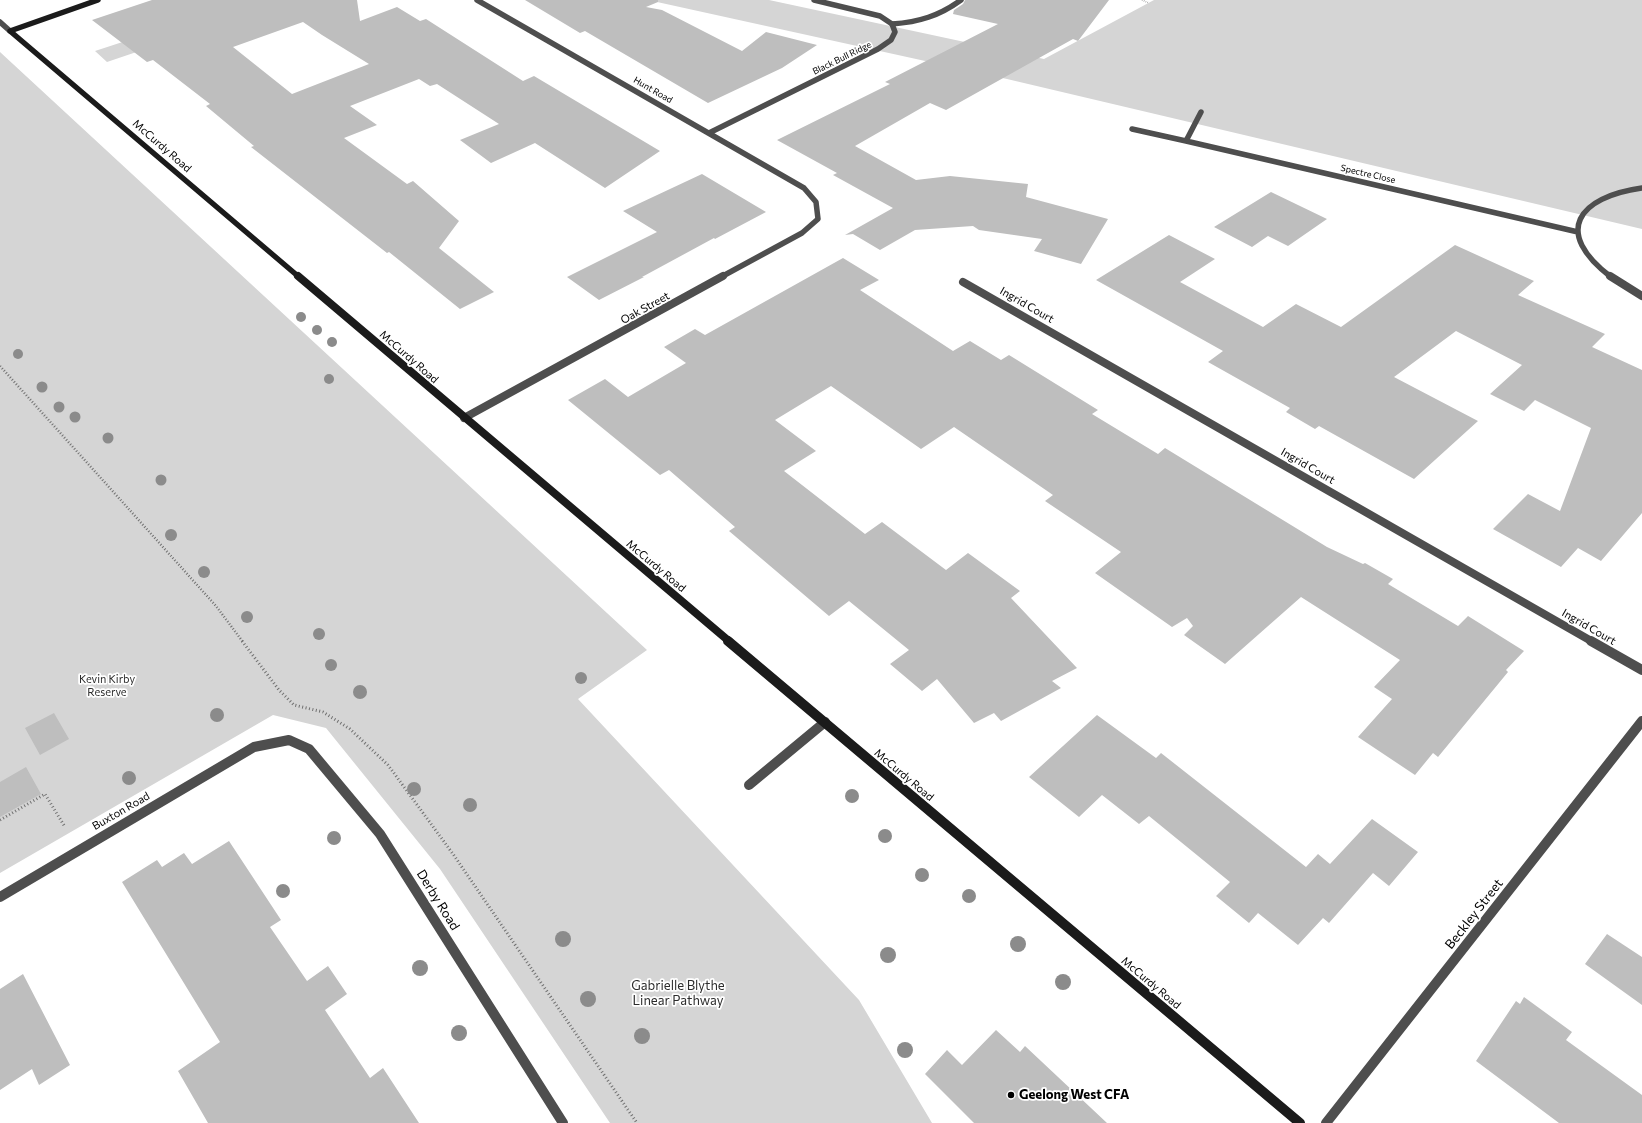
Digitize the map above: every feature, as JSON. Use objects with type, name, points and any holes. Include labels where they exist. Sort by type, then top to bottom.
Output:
[{"type":"main road","points":[[10,31],[98,0]]},
{"type":"main road","name":"McCurdy Road","points":[[10,31],[464,418],[1300,1123]]},
{"type":"street","name":"Hunt Road","points":[[477,0],[804,188],[816,202]]},
{"type":"street","points":[[814,0],[880,16],[892,24],[916,22],[934,18],[950,9],[961,0]]},
{"type":"street","name":"McCurdy Road","points":[[0,22],[10,31]]},
{"type":"street","name":"Black Bull Ridge","points":[[710,133],[878,49],[891,40],[895,32],[892,24]]},
{"type":"street","points":[[1186,141],[1201,112]]},
{"type":"street","name":"Spectre Close","points":[[1132,129],[1578,232]]},
{"type":"street","points":[[1642,188],[1613,192],[1589,205],[1581,216],[1578,232],[1585,249],[1596,263],[1610,276],[1642,296]]},
{"type":"street","name":"Oak Street","points":[[464,418],[802,233],[818,219],[816,202]]},
{"type":"street","name":"Ingrid Court","points":[[963,282],[1642,670]]},
{"type":"street","name":"Beckley Street","points":[[1326,1123],[1642,721]]},
{"type":"street","points":[[749,785],[825,722]]},
{"type":"street","name":"Derby Road","points":[[254,747],[289,740],[309,749],[380,834],[563,1123]]},
{"type":"street","name":"Buxton Road","points":[[0,897],[254,747]]},
{"type":"path","points":[[1142,0],[1149,3]]},
{"type":"path","points":[[0,820],[45,794],[79,850]]},
{"type":"green space","points":[[251,0],[290,0],[107,62],[95,51]]},
{"type":"green space","points":[[648,0],[769,0],[1044,59],[1154,0],[1642,0],[1642,229],[1007,79]]},
{"type":"green space","name":"Gabrielle Blythe Linear Pathway","points":[[0,52],[647,650],[578,699],[859,1000],[932,1123],[610,1123],[440,869],[326,728],[273,715],[0,873]]},
{"type":"building","points":[[152,0],[357,0],[360,21],[397,7],[420,21],[426,19],[523,81],[534,76],[660,151],[605,188],[535,143],[491,163],[460,140],[499,124],[437,84],[430,86],[419,79],[350,106],[377,125],[344,138],[407,184],[413,181],[459,221],[439,248],[494,292],[460,309],[389,252],[387,253],[251,147],[254,146],[206,106],[210,104],[153,60],[147,62],[92,20]],"holes":[[[303,22],[369,64],[292,94],[233,47]]]},
{"type":"building","points":[[525,0],[658,0],[658,2],[646,7],[662,10],[742,51],[766,32],[817,45],[782,68],[708,103],[585,31],[580,33]]},
{"type":"building","points":[[965,0],[1109,0],[1078,41],[1073,39],[946,110],[930,103],[855,146],[916,180],[950,176],[1028,184],[1026,197],[1108,219],[1081,264],[1034,251],[1042,239],[979,230],[973,226],[915,230],[880,250],[853,234],[845,235],[893,208],[833,175],[837,173],[777,140],[890,84],[885,82],[998,24],[953,14],[954,10],[963,4]]},
{"type":"building","points":[[702,174],[766,212],[715,239],[714,238],[599,300],[567,277],[657,232],[623,211]]},
{"type":"building","points":[[1271,192],[1327,219],[1288,246],[1268,236],[1252,247],[1214,227]]},
{"type":"building","points":[[1169,235],[1215,259],[1180,282],[1263,327],[1296,304],[1341,327],[1455,245],[1534,281],[1518,295],[1605,334],[1592,347],[1642,370],[1642,513],[1601,561],[1578,548],[1561,567],[1493,529],[1528,494],[1560,511],[1591,428],[1535,400],[1524,411],[1490,394],[1522,365],[1456,331],[1394,377],[1478,421],[1414,479],[1319,426],[1315,429],[1286,412],[1290,408],[1208,362],[1223,351],[1096,280]]},
{"type":"building","points":[[843,258],[879,280],[860,290],[953,351],[970,341],[1001,360],[1009,355],[1098,410],[1092,414],[1158,454],[1165,448],[1327,547],[1363,564],[1365,563],[1393,579],[1388,584],[1458,626],[1468,616],[1524,651],[1506,670],[1508,672],[1438,757],[1433,753],[1415,775],[1358,737],[1392,699],[1374,687],[1400,660],[1301,597],[1225,664],[1184,635],[1193,626],[1187,618],[1172,627],[1095,573],[1121,552],[1045,501],[1053,495],[954,427],[921,449],[831,386],[775,420],[816,451],[784,471],[865,534],[882,522],[946,570],[968,553],[1020,591],[1011,598],[1077,668],[1052,681],[1061,688],[1001,721],[994,713],[974,723],[937,679],[922,691],[890,664],[909,650],[849,601],[829,616],[729,531],[735,527],[669,470],[660,475],[568,400],[605,379],[628,397],[686,363],[664,347],[695,329],[705,335]]},
{"type":"building","points":[[54,713],[69,739],[40,755],[25,728]]},
{"type":"building","points":[[1097,715],[1156,758],[1161,753],[1306,867],[1318,854],[1330,864],[1372,819],[1418,852],[1389,886],[1373,873],[1329,923],[1323,918],[1298,945],[1258,913],[1249,923],[1216,896],[1230,882],[1149,816],[1139,824],[1102,795],[1079,817],[1029,777]]},
{"type":"building","points":[[26,767],[41,794],[0,817],[0,782]]},
{"type":"building","points":[[229,841],[281,920],[270,927],[307,981],[328,966],[347,994],[325,1010],[370,1078],[383,1068],[419,1123],[208,1123],[178,1071],[220,1042],[122,882],[157,860],[162,867],[184,853],[192,864]]},
{"type":"building","points":[[1607,934],[1642,957],[1642,1005],[1585,964]]},
{"type":"building","points":[[23,974],[70,1065],[39,1085],[32,1069],[0,1090],[0,989]]},
{"type":"building","points":[[1524,997],[1572,1032],[1566,1040],[1642,1095],[1642,1123],[1559,1123],[1476,1061],[1516,1001],[1520,1004]]},
{"type":"building","name":"Geelong West CFA","points":[[996,1030],[1020,1052],[1025,1046],[1107,1123],[974,1123],[925,1074],[947,1050],[962,1065]]},
{"type":"place","name":"Geelong West CFA","points":[[1011,1095]]},
{"type":"park label","name":"Kevin Kirby Reserve","points":[[107,685]]}]
